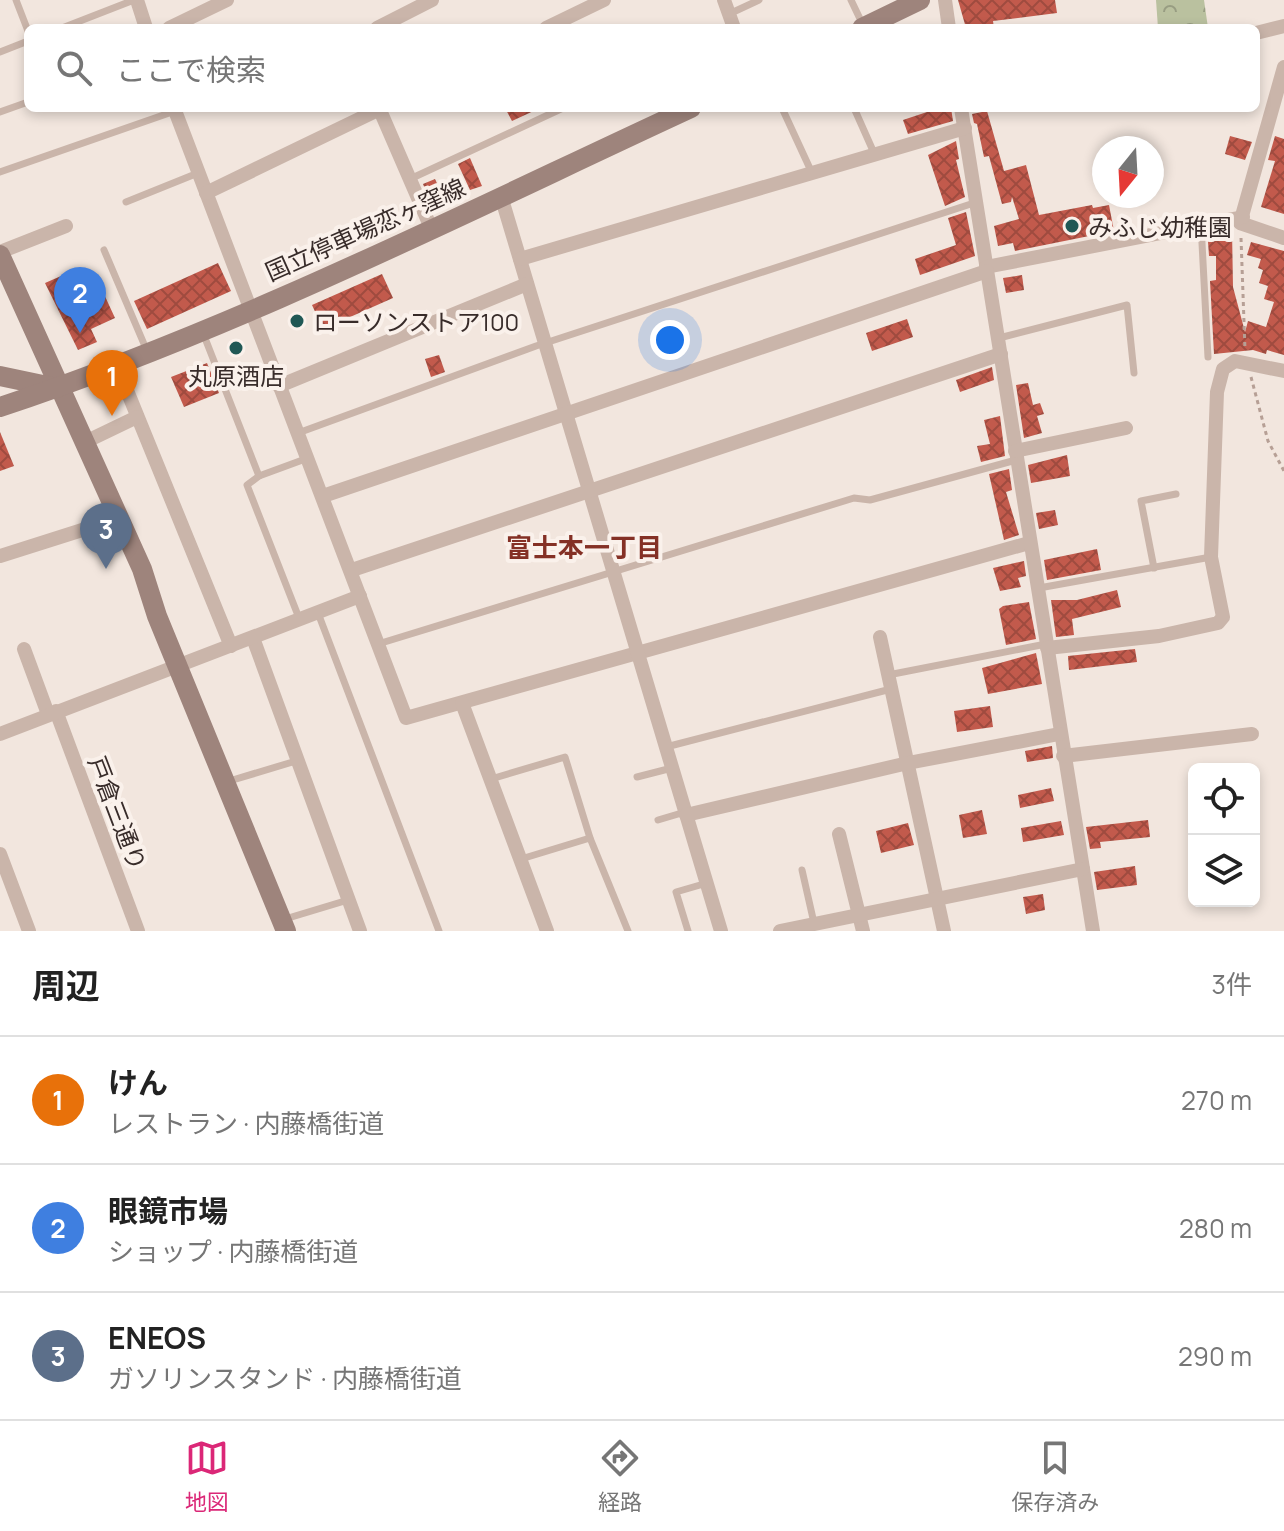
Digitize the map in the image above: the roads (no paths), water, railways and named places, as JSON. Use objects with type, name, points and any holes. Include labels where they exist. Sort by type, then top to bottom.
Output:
[{"type":"main road","points":[[871,24],[920,0]]},
{"type":"main road","name":"国立停車場恋ヶ窪線","points":[[0,407],[117,366],[202,330],[682,112]]},
{"type":"main road","points":[[0,254],[57,388],[120,518],[283,926]]},
{"type":"main road","points":[[0,376],[57,388]]},
{"type":"street","points":[[136,0],[145,24]]},
{"type":"street","points":[[177,24],[227,0]]},
{"type":"street","points":[[385,24],[432,0]]},
{"type":"street","points":[[554,24],[604,0]]},
{"type":"street","points":[[945,0],[948,24]]},
{"type":"street","points":[[1260,32],[1284,26]]},
{"type":"street","points":[[1284,67],[1280,103],[1242,226],[1284,238]]},
{"type":"street","points":[[175,112],[406,718],[1029,543]]},
{"type":"street","points":[[206,193],[374,112]]},
{"type":"street","points":[[381,112],[431,228]]},
{"type":"street","points":[[963,112],[1059,734],[1093,931]]},
{"type":"street","points":[[520,259],[965,128]]},
{"type":"street","points":[[501,196],[592,491],[721,931]]},
{"type":"street","points":[[323,496],[568,416],[987,269],[1243,217]]},
{"type":"street","points":[[0,254],[66,226]]},
{"type":"street","points":[[279,386],[527,284]]},
{"type":"street","points":[[352,570],[1001,354]]},
{"type":"street","points":[[1046,646],[1159,636],[1218,623],[1223,617],[1211,557],[1217,392],[1223,369],[1235,361],[1284,371]]},
{"type":"street","points":[[117,366],[231,646]]},
{"type":"street","points":[[83,443],[137,417]]},
{"type":"street","points":[[1016,455],[1126,428]]},
{"type":"street","points":[[0,556],[120,518]]},
{"type":"street","points":[[0,734],[360,596]]},
{"type":"street","points":[[880,637],[944,931]]},
{"type":"street","points":[[253,638],[360,931]]},
{"type":"street","name":"戸倉三通り","points":[[24,649],[138,931]]},
{"type":"street","points":[[462,703],[547,931]]},
{"type":"street","points":[[685,814],[908,763],[1059,734]]},
{"type":"street","points":[[1063,756],[1252,734]]},
{"type":"street","points":[[839,834],[863,931]]},
{"type":"street","points":[[0,854],[29,931]]},
{"type":"street","points":[[780,931],[1083,869]]},
{"type":"lane","points":[[16,0],[25,24]]},
{"type":"lane","points":[[73,24],[136,0]]},
{"type":"lane","points":[[729,14],[759,0]]},
{"type":"lane","points":[[851,0],[861,24]]},
{"type":"lane","points":[[0,52],[24,43]]},
{"type":"lane","points":[[0,112],[24,103]]},
{"type":"lane","points":[[0,172],[168,112]]},
{"type":"lane","points":[[410,179],[554,112]]},
{"type":"lane","points":[[784,112],[812,173]]},
{"type":"lane","points":[[856,112],[874,153]]},
{"type":"lane","points":[[126,202],[198,173]]},
{"type":"lane","points":[[298,433],[547,344],[977,202]]},
{"type":"lane","points":[[1201,224],[1208,357]]},
{"type":"lane","points":[[104,250],[147,353]]},
{"type":"lane","points":[[999,338],[1127,305],[1134,373]]},
{"type":"lane","points":[[202,330],[259,476]]},
{"type":"lane","points":[[378,644],[854,498],[870,500],[1016,455]]},
{"type":"lane","points":[[300,620],[247,485],[259,476],[308,458]]},
{"type":"lane","points":[[1154,568],[1141,501],[1176,494]]},
{"type":"lane","points":[[1037,589],[1211,557]]},
{"type":"lane","points":[[318,613],[439,931]]},
{"type":"lane","points":[[666,747],[890,682],[1046,646]]},
{"type":"lane","points":[[491,779],[565,757],[590,838],[628,931]]},
{"type":"lane","points":[[226,782],[296,761]]},
{"type":"lane","points":[[637,777],[672,768]]},
{"type":"lane","points":[[658,820],[685,814]]},
{"type":"lane","points":[[521,859],[590,838]]},
{"type":"lane","points":[[802,870],[814,923]]},
{"type":"lane","points":[[688,931],[676,892],[707,883]]},
{"type":"lane","points":[[283,926],[348,900]]},
{"type":"place","name":"みふじ幼稚園","points":[[1072,226]]},
{"type":"place","name":"ローソンストア100","points":[[297,321]]},
{"type":"place","name":"眼鏡市場","points":[[80,333]]},
{"type":"place","name":"丸原酒店","points":[[236,348]]},
{"type":"place","name":"けん","points":[[112,416]]},
{"type":"place","name":"ENEOS","points":[[106,569]]},
{"type":"district","name":"富士本一丁目","points":[[584,547]]}]
